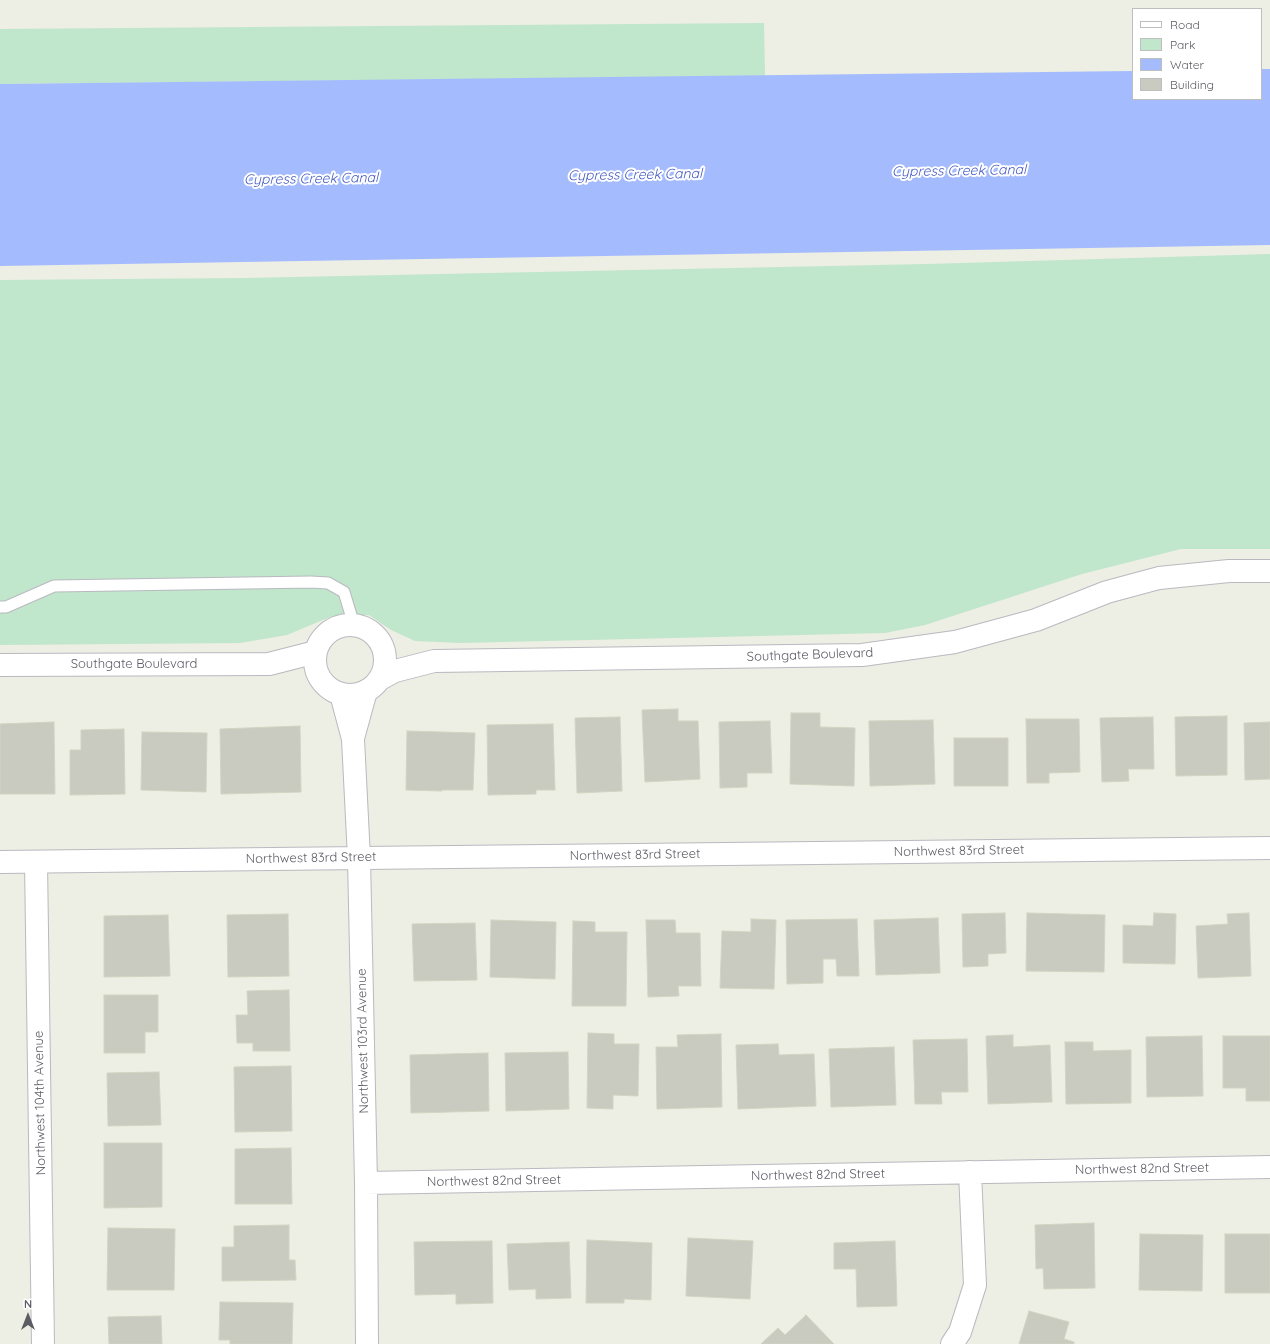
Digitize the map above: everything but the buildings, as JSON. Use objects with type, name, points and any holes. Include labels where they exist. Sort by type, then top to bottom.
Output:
[{"type":"street","name":"Southgate Boulevard","points":[[373,685],[395,671],[434,661],[862,655],[955,642],[1036,620],[1107,592],[1159,578],[1229,571],[1270,571]]},
{"type":"street","points":[[344,625],[364,627],[372,632],[378,639],[384,648],[386,659],[384,670],[373,685],[354,695],[341,694],[331,690],[318,676],[315,668],[316,652],[320,642],[326,634],[334,628],[344,625]]},
{"type":"street","name":"Southgate Boulevard","points":[[378,639],[404,653],[434,661]]},
{"type":"street","name":"Southgate Boulevard","points":[[0,665],[269,664],[316,652]]},
{"type":"street","name":"Southgate Boulevard","points":[[269,664],[296,671],[323,682]]},
{"type":"street","name":"Northwest 103rd Avenue","points":[[353,739],[373,685]]},
{"type":"street","name":"Northwest 103rd Avenue","points":[[341,694],[353,739],[359,858],[366,1183],[367,1344]]},
{"type":"street","name":"Northwest 83rd Street","points":[[0,862],[1270,848]]},
{"type":"street","name":"Northwest 104th Avenue","points":[[36,862],[43,1344]]},
{"type":"street","name":"Northwest 82nd Street","points":[[366,1183],[1270,1167]]},
{"type":"street","points":[[952,1344],[960,1332],[975,1285],[970,1172]]},
{"type":"lane","points":[[0,607],[6,607],[54,586],[311,582],[328,584],[344,592],[349,604],[354,625]]},
{"type":"green space","points":[[764,23],[765,76],[0,84],[0,29]]},
{"type":"green space","points":[[1270,254],[1270,549],[1181,549],[1082,574],[925,625],[885,633],[461,643],[415,641],[391,630],[369,615],[330,617],[287,635],[240,643],[0,645],[0,280],[246,278],[927,264]]},
{"type":"water","name":"Cypress Creek Canal","points":[[1262,69],[1270,69],[1270,245],[0,266],[0,84],[1132,71],[1132,100],[1262,100]]}]
